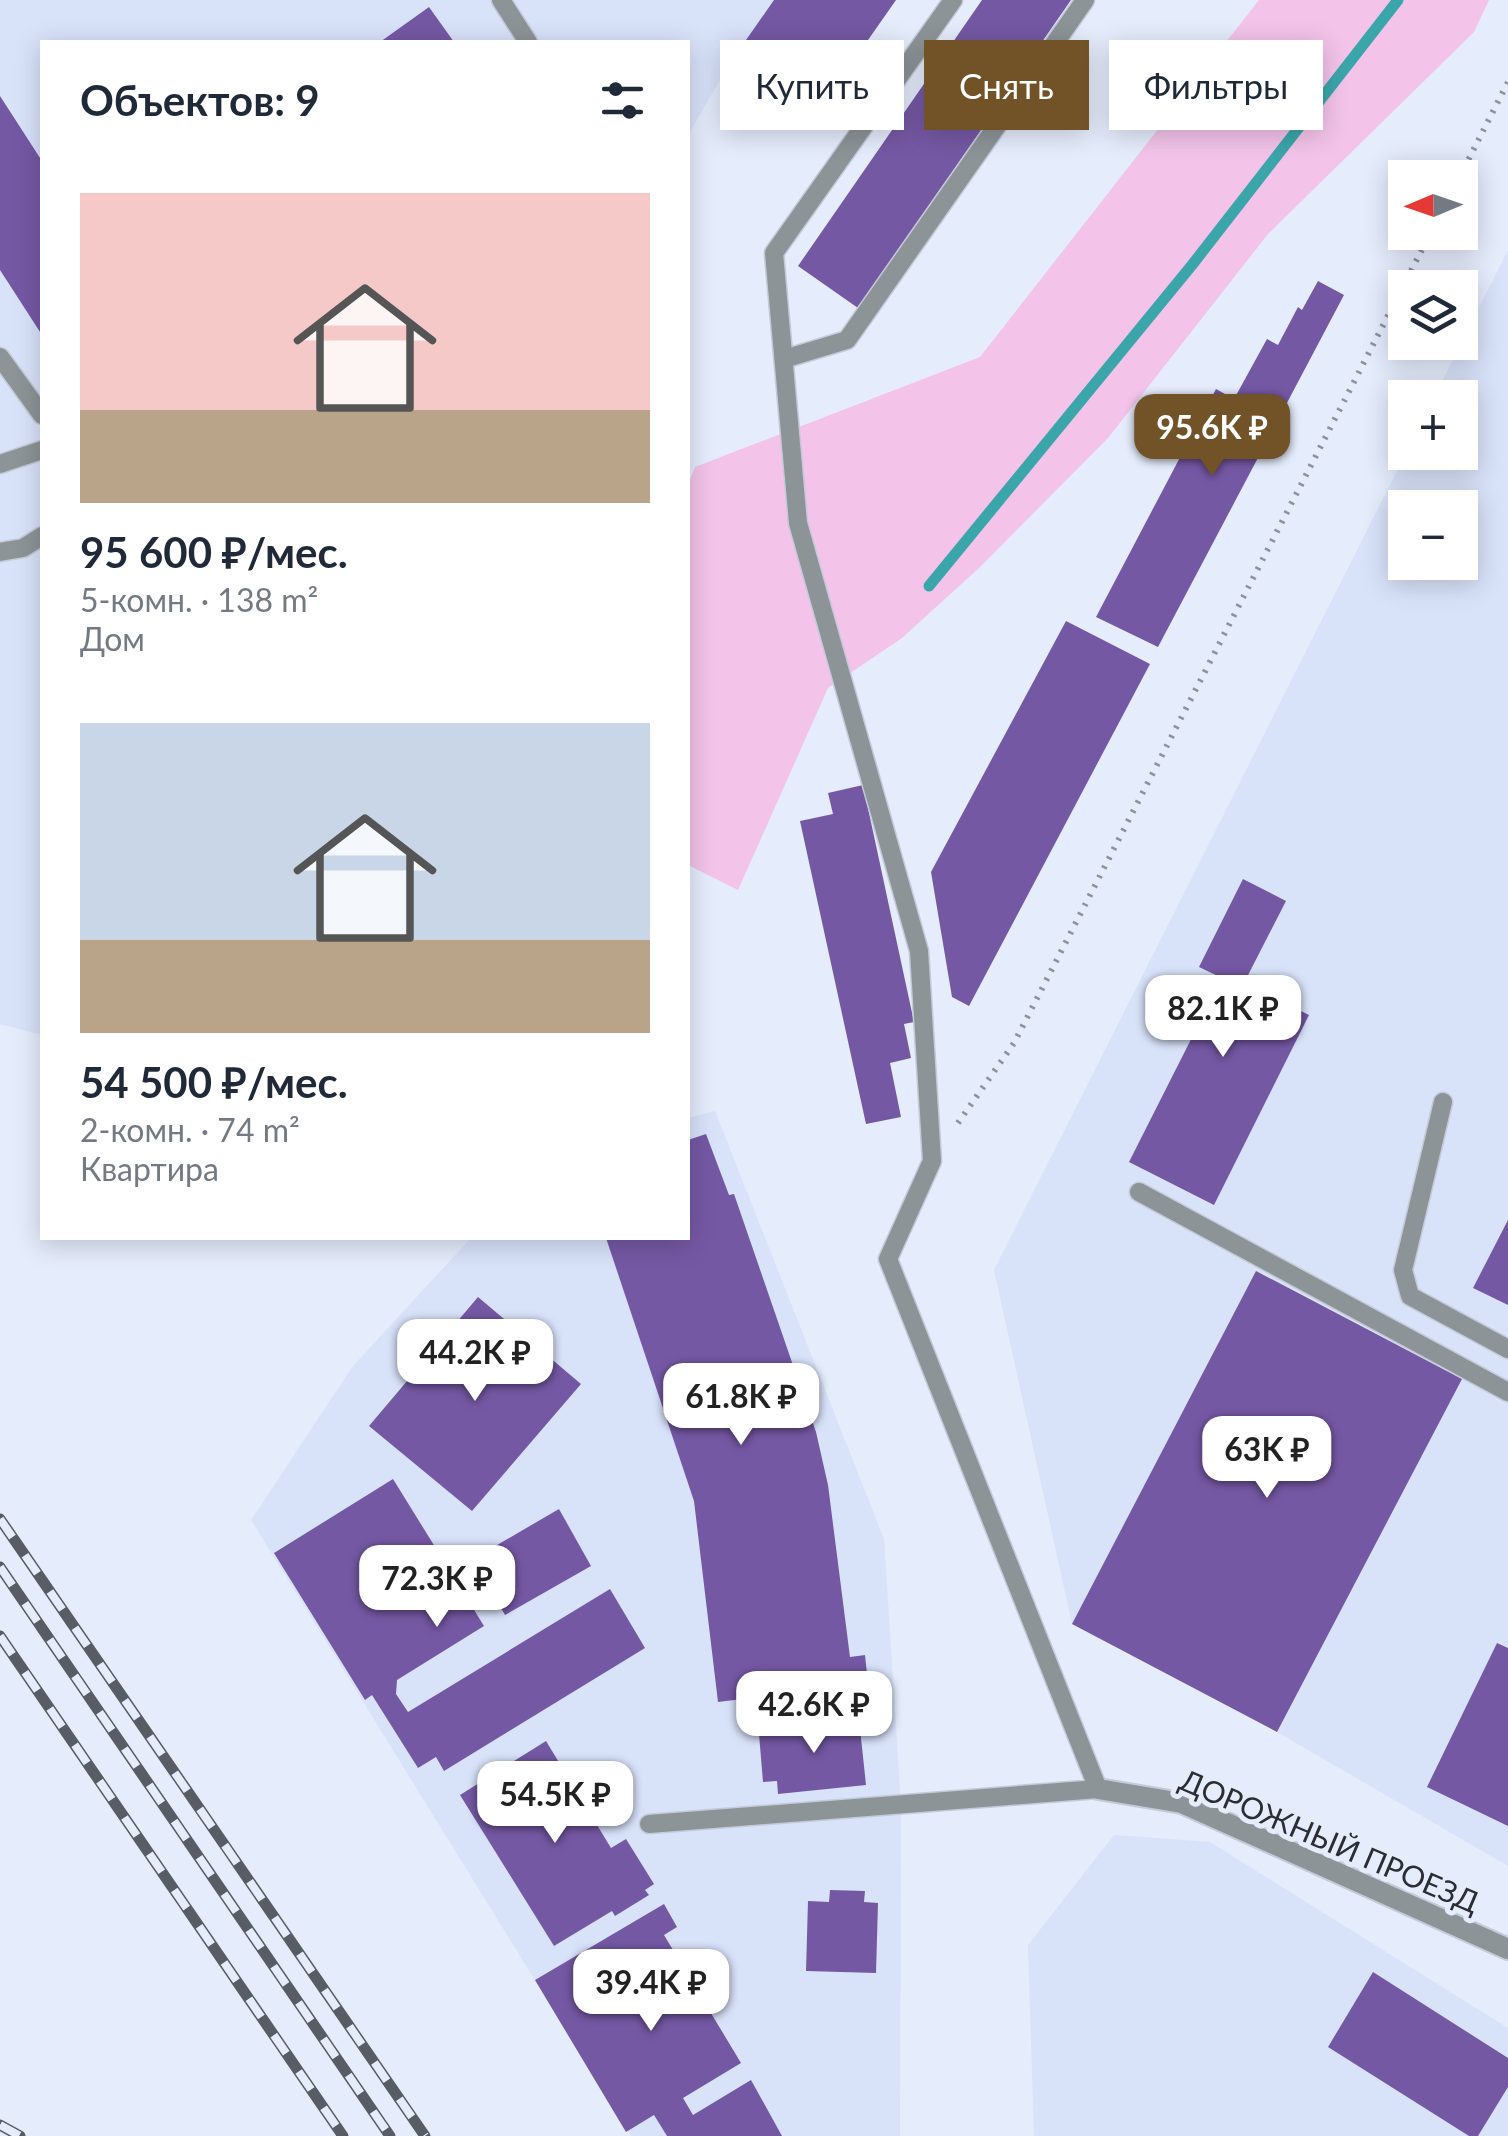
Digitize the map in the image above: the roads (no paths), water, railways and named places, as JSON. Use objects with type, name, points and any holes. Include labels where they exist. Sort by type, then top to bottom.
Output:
[{"type":"street","name":"ДОРОЖНЫЙ ПРОЕЗД","points":[[1098,1789],[1182,1803],[1508,1949]]},
{"type":"lane","points":[[501,0],[527,40]]},
{"type":"lane","points":[[953,0],[774,253],[798,524],[919,952],[932,1161],[888,1259],[1098,1789]]},
{"type":"lane","points":[[784,359],[846,340],[1084,0]]},
{"type":"lane","points":[[0,357],[40,412]]},
{"type":"lane","points":[[0,464],[40,451]]},
{"type":"lane","points":[[0,552],[24,548],[40,537]]},
{"type":"lane","points":[[1443,1102],[1403,1270],[1410,1296],[1508,1349]]},
{"type":"lane","points":[[1139,1192],[1508,1392]]},
{"type":"lane","name":"ДОРОЖНЫЙ ПРОЕЗД","points":[[648,1824],[1098,1789]]},
{"type":"waterway","points":[[929,586],[1192,265],[1398,0]]},
{"type":"railway","points":[[0,1519],[425,2136]]},
{"type":"railway","points":[[0,1567],[390,2136]]},
{"type":"railway","points":[[0,1636],[343,2136]]},
{"type":"railway","points":[[0,2125],[20,2136]]}]
